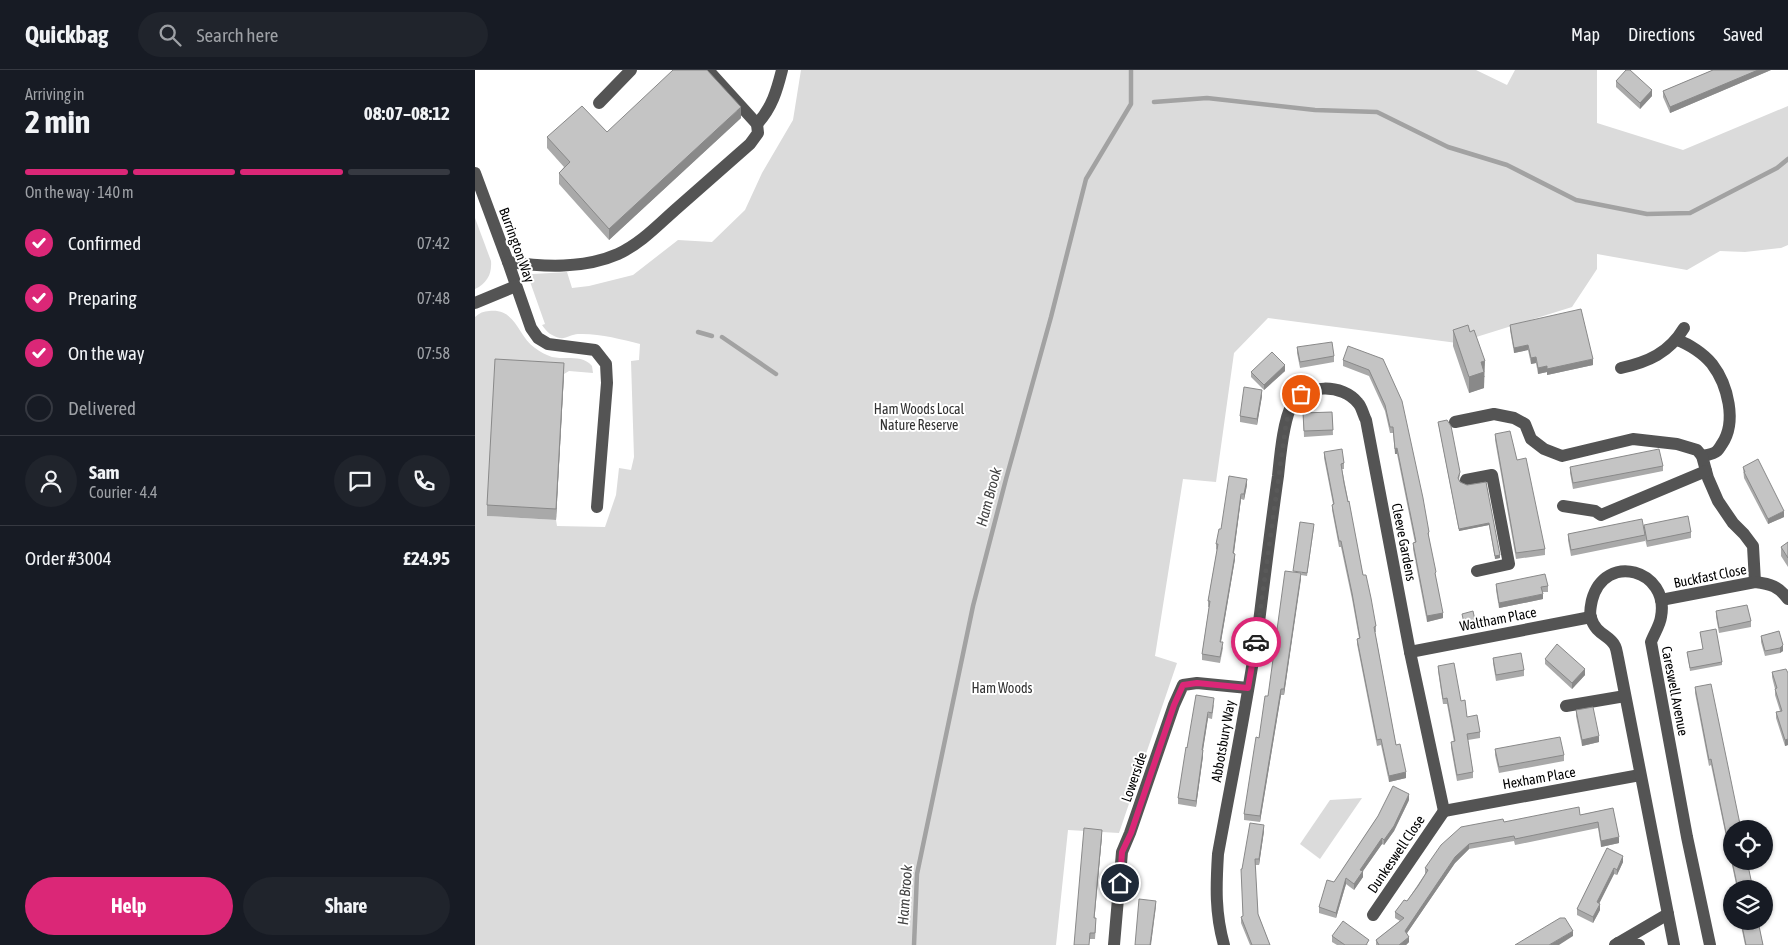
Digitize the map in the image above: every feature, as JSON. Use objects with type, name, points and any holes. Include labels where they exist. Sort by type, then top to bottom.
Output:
[{"type":"street","points":[[599,102],[631,70]]},
{"type":"street","points":[[508,262],[534,266],[562,266],[589,262],[617,254],[639,242],[750,144],[758,133],[757,124],[708,70]]},
{"type":"street","points":[[757,124],[766,115],[775,96],[782,70]]},
{"type":"street","name":"Burrington Way","points":[[475,173],[531,328],[538,338],[548,344],[595,350],[606,364],[607,384],[597,507]]},
{"type":"street","points":[[475,303],[516,286]]},
{"type":"street","points":[[1621,368],[1646,361],[1670,347],[1684,328]]},
{"type":"street","points":[[1677,340],[1711,363],[1720,377],[1729,403],[1730,425],[1727,437],[1717,451],[1702,456]]},
{"type":"street","name":"Cleeve Gardens","points":[[1281,453],[1291,406],[1301,394],[1314,390],[1329,389],[1346,394],[1359,403],[1366,420],[1410,652],[1444,811]]},
{"type":"street","points":[[1455,422],[1494,414],[1514,418],[1525,424],[1531,439],[1544,449],[1562,456],[1633,439],[1677,444],[1697,450],[1702,456],[1718,501],[1733,523],[1753,546],[1755,582]]},
{"type":"street","name":"Abbotsbury Way","points":[[1224,945],[1219,926],[1215,891],[1218,854],[1258,625],[1281,453]]},
{"type":"street","points":[[1563,506],[1595,511],[1601,515],[1706,471]]},
{"type":"street","points":[[1466,480],[1491,475],[1509,564],[1477,571]]},
{"type":"street","points":[[1661,600],[1654,585],[1643,574],[1631,571],[1616,573],[1605,578],[1594,592],[1591,617],[1597,631],[1615,645],[1673,945]]},
{"type":"street","name":"Buckfast Close","points":[[1661,600],[1755,582],[1769,584],[1781,590],[1788,599]]},
{"type":"street","name":"Careswell Avenue","points":[[1661,600],[1661,618],[1651,642],[1687,838],[1710,945]]},
{"type":"street","name":"Waltham Place","points":[[1410,652],[1591,617]]},
{"type":"street","name":"Lowerside","points":[[1114,945],[1122,852],[1131,833],[1174,705],[1183,685],[1197,683],[1248,688]]},
{"type":"street","points":[[1566,706],[1625,696]]},
{"type":"street","name":"Hexham Place","points":[[1444,811],[1640,775]]},
{"type":"street","name":"Dunkeswell Close","points":[[1373,915],[1444,811]]},
{"type":"street","points":[[1617,944],[1668,914]]},
{"type":"street","points":[[1617,944],[1639,945]]},
{"type":"green space","name":"Ham Woods","points":[[801,70],[1476,70],[1507,85],[1515,70],[1597,70],[1597,123],[1683,150],[1788,106],[1788,245],[1781,248],[1745,252],[1720,251],[1687,270],[1597,254],[1597,269],[1572,307],[1457,343],[1268,318],[1234,353],[1216,482],[1183,479],[1155,656],[1177,663],[1119,833],[1068,830],[1056,945],[475,945],[475,317],[487,311],[498,311],[505,314],[511,318],[529,343],[539,351],[552,357],[584,360],[592,366],[593,373],[569,371],[564,374],[495,371],[487,516],[556,520],[557,526],[605,527],[616,495],[619,468],[631,470],[634,457],[631,361],[639,360],[640,344],[593,334],[576,334],[562,338],[552,335],[542,325],[545,324],[528,276],[567,272],[572,288],[589,286],[633,275],[678,240],[712,242],[745,210],[762,173],[793,120]]},
{"type":"green space","points":[[475,218],[491,261],[491,266],[490,274],[486,281],[475,289]]},
{"type":"green space","points":[[1362,798],[1320,859],[1300,844],[1330,800]]},
{"type":"building","points":[[673,70],[707,70],[741,107],[609,229],[559,173],[570,162],[547,137],[582,106],[607,132]]},
{"type":"building","points":[[1626,70],[1630,70],[1652,90],[1640,103],[1616,81]]},
{"type":"building","points":[[1713,70],[1758,70],[1670,107],[1663,91]]},
{"type":"building","points":[[1581,309],[1593,359],[1547,369],[1547,366],[1538,368],[1536,357],[1531,358],[1528,345],[1514,348],[1510,325]]},
{"type":"building","points":[[1468,325],[1470,332],[1474,330],[1485,361],[1481,362],[1484,372],[1469,377],[1453,330]]},
{"type":"building","points":[[1332,342],[1334,356],[1300,362],[1297,347]]},
{"type":"building","points":[[1348,346],[1383,359],[1402,401],[1423,498],[1443,613],[1427,616],[1413,543],[1416,542],[1397,448],[1395,449],[1393,427],[1390,427],[1385,405],[1369,370],[1343,360]]},
{"type":"building","points":[[1272,352],[1285,365],[1264,385],[1251,372]]},
{"type":"building","points":[[495,359],[564,363],[556,509],[487,505]]},
{"type":"building","points":[[1244,387],[1262,390],[1257,419],[1240,416]]},
{"type":"building","points":[[1332,412],[1333,430],[1304,431],[1303,413]]},
{"type":"building","points":[[1447,420],[1451,426],[1460,472],[1458,478],[1460,482],[1467,485],[1486,482],[1500,555],[1495,556],[1489,523],[1459,529],[1438,422]]},
{"type":"building","points":[[1510,431],[1517,460],[1526,458],[1545,549],[1516,553],[1495,434]]},
{"type":"building","points":[[1342,449],[1344,463],[1341,464],[1344,483],[1363,575],[1366,575],[1371,598],[1376,626],[1374,627],[1396,745],[1400,744],[1406,772],[1389,776],[1381,739],[1377,740],[1357,639],[1360,638],[1352,593],[1341,541],[1339,541],[1324,452]]},
{"type":"building","points":[[1659,449],[1663,466],[1573,483],[1570,467]]},
{"type":"building","points":[[1758,459],[1784,511],[1768,519],[1743,467]]},
{"type":"building","points":[[1229,476],[1247,479],[1244,494],[1241,494],[1233,553],[1235,554],[1220,642],[1223,642],[1220,657],[1202,654],[1210,601],[1208,601],[1218,544],[1216,544],[1219,529],[1221,529]]},
{"type":"building","points":[[1688,516],[1691,532],[1647,541],[1644,525]]},
{"type":"building","points":[[1642,519],[1645,535],[1571,550],[1568,534]]},
{"type":"building","points":[[1300,522],[1314,524],[1307,573],[1293,571]]},
{"type":"building","points":[[1788,542],[1788,558],[1781,547]]},
{"type":"building","points":[[1285,571],[1301,573],[1284,689],[1281,689],[1260,816],[1244,814],[1256,737],[1259,738],[1265,696],[1268,696]]},
{"type":"building","points":[[1545,574],[1548,586],[1541,587],[1543,594],[1499,603],[1496,584]]},
{"type":"building","points":[[1747,605],[1751,621],[1719,628],[1716,611]]},
{"type":"building","points":[[1473,611],[1476,625],[1465,627],[1462,614]]},
{"type":"building","points":[[1716,629],[1722,662],[1690,668],[1687,652],[1703,649],[1700,632]]},
{"type":"building","points":[[1779,631],[1783,645],[1780,648],[1765,651],[1761,636]]},
{"type":"building","points":[[1557,644],[1585,669],[1572,683],[1545,659]]},
{"type":"building","points":[[1521,653],[1524,670],[1496,675],[1493,658]]},
{"type":"building","points":[[1454,663],[1461,701],[1465,700],[1467,717],[1477,715],[1480,732],[1467,734],[1473,772],[1457,775],[1451,742],[1455,741],[1447,698],[1443,699],[1438,666]]},
{"type":"building","points":[[1786,669],[1788,673],[1788,739],[1785,740],[1776,712],[1782,711],[1772,672]]},
{"type":"building","points":[[1711,684],[1739,820],[1723,820],[1711,759],[1709,760],[1695,687]]},
{"type":"building","points":[[1196,695],[1214,698],[1212,713],[1208,712],[1196,801],[1178,798]]},
{"type":"building","points":[[1593,707],[1599,736],[1582,740],[1576,710]]},
{"type":"building","points":[[1560,737],[1564,755],[1499,767],[1495,749]]},
{"type":"building","points":[[1393,786],[1409,794],[1394,826],[1384,840],[1382,838],[1360,870],[1363,871],[1354,884],[1346,878],[1336,913],[1319,907],[1327,880],[1334,882],[1378,816]]},
{"type":"building","points":[[1579,807],[1580,815],[1613,808],[1619,837],[1601,841],[1598,822],[1515,839],[1514,836],[1469,844],[1455,857],[1405,931],[1409,937],[1399,945],[1379,945],[1376,940],[1404,918],[1395,912],[1404,900],[1407,901],[1418,886],[1428,870],[1425,868],[1441,845],[1461,827],[1503,819],[1504,822]]},
{"type":"building","points":[[1250,823],[1264,825],[1259,859],[1255,859],[1258,914],[1270,945],[1252,945],[1241,917],[1243,916],[1241,869]]},
{"type":"building","points":[[1084,828],[1102,830],[1094,918],[1096,918],[1095,933],[1090,933],[1089,945],[1074,945]]},
{"type":"building","points":[[1607,848],[1623,856],[1617,870],[1614,868],[1597,902],[1600,904],[1593,917],[1577,909]]},
{"type":"building","points":[[1734,870],[1749,870],[1751,880],[1736,880]]},
{"type":"building","points":[[1139,899],[1156,901],[1150,945],[1135,945]]},
{"type":"building","points":[[1560,918],[1565,918],[1573,931],[1549,945],[1515,945]]},
{"type":"building","points":[[1343,921],[1369,940],[1366,945],[1345,945],[1332,936]]},
{"type":"building","points":[[1743,930],[1760,930],[1763,945],[1746,945]]},
{"type":"waterway","name":"Ham Brook","points":[[914,945],[917,874],[973,606],[1086,179],[1131,104],[1131,70]]},
{"type":"waterway","points":[[1154,102],[1207,98],[1315,110],[1377,112],[1448,147],[1507,165],[1576,200],[1647,214],[1690,213],[1777,168],[1788,159]]},
{"type":"waterway","points":[[698,332],[712,336]]},
{"type":"waterway","points":[[722,337],[776,374]]},
{"type":"way so far","points":[[1256,642],[1286,424],[1291,406],[1301,394]]},
{"type":"route","points":[[1120,883],[1122,852],[1131,833],[1174,705],[1183,685],[1197,683],[1248,688],[1256,642]]},
{"type":"park label","name":"Ham Woods Local Nature Reserve","points":[[919,418]]}]
